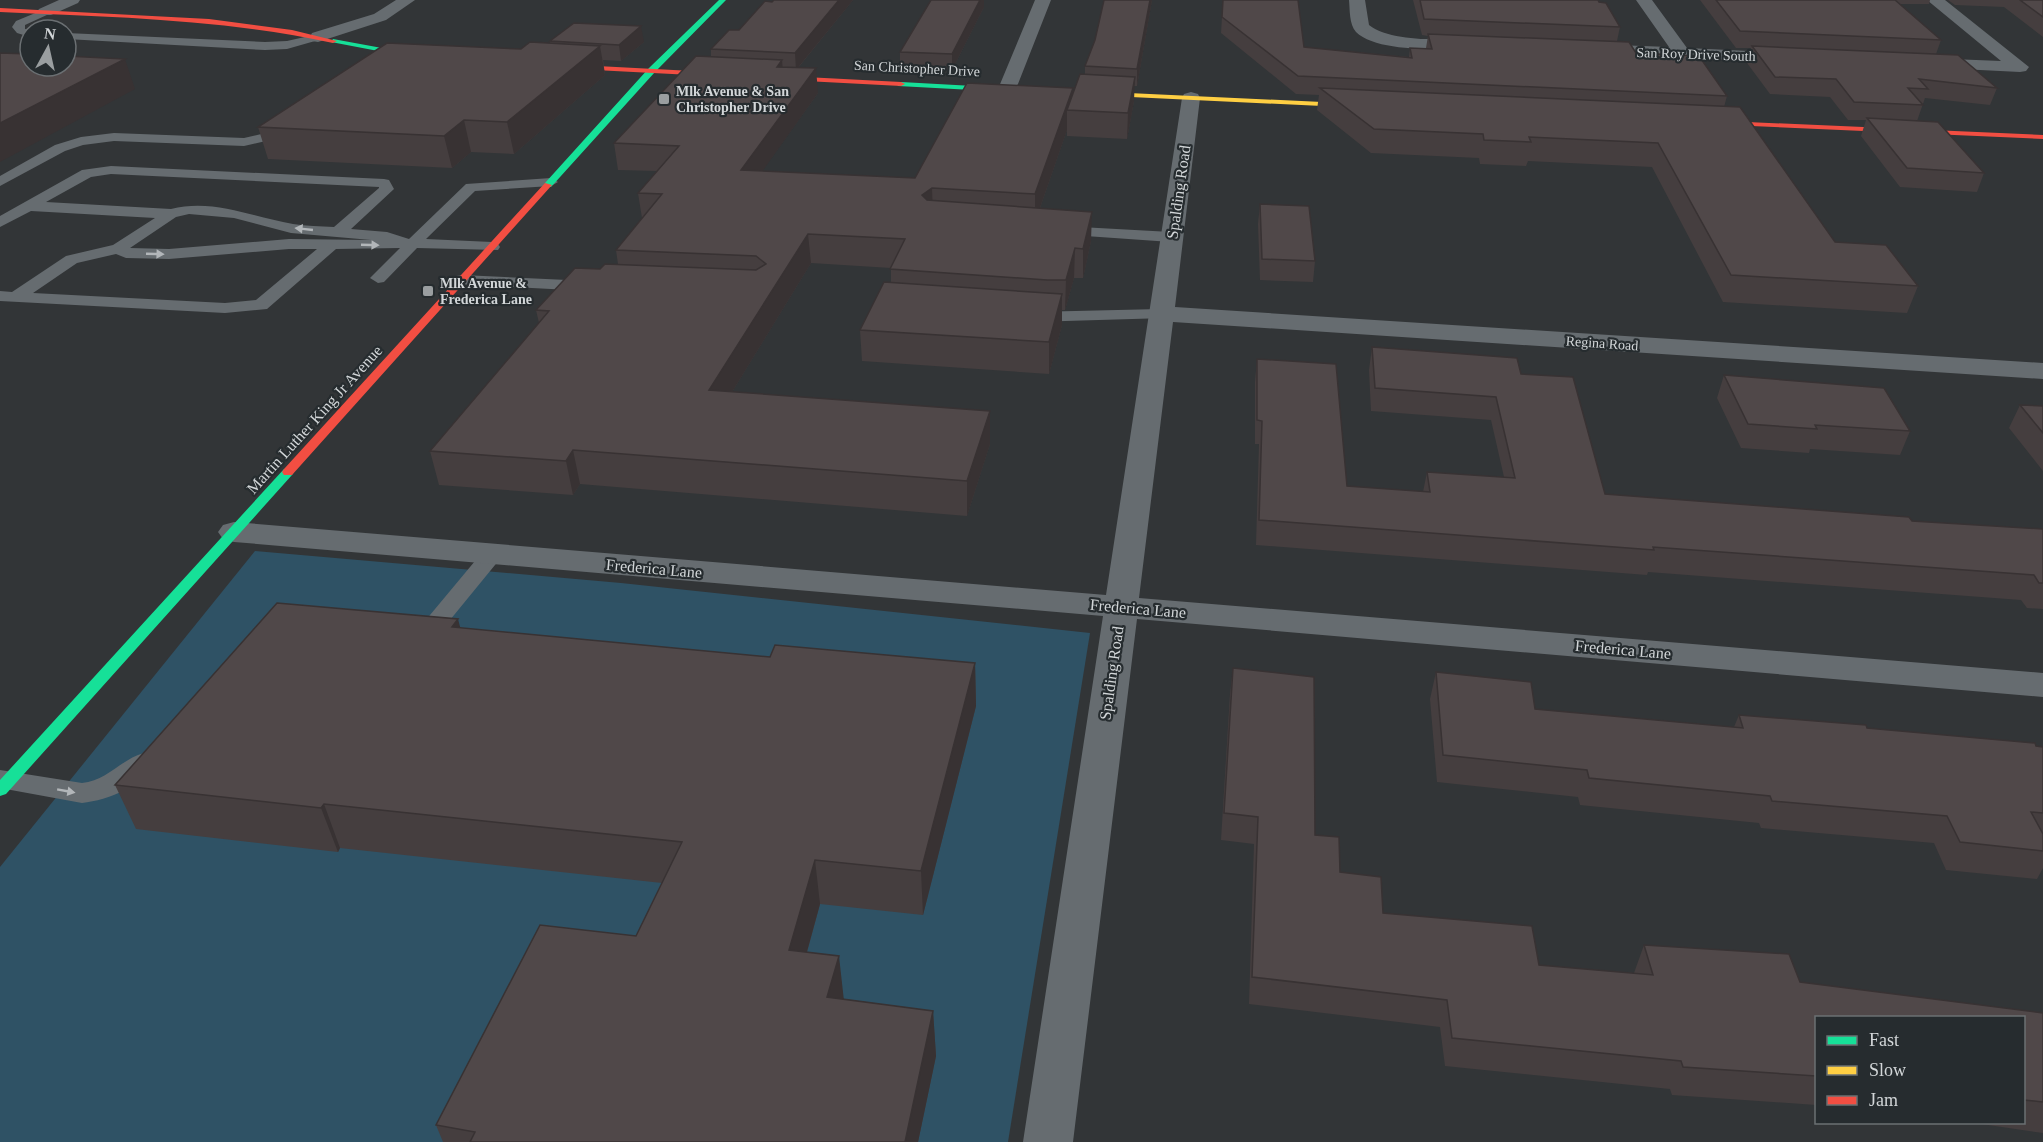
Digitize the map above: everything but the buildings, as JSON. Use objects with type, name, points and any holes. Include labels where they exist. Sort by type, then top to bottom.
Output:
[{"type":"street","points":[[45,12],[72,0]]},
{"type":"street","points":[[318,37],[380,17],[407,0]]},
{"type":"street","name":"Martin Luther King Jr Avenue","points":[[3,784],[652,70],[723,0]]},
{"type":"street","points":[[1007,89],[1043,0]]},
{"type":"street","points":[[1357,0],[1362,27],[1372,37],[1406,42],[1487,45]]},
{"type":"street","points":[[1644,0],[1682,53]]},
{"type":"street","points":[[1903,62],[2020,67],[1935,0]]},
{"type":"street","points":[[0,10],[233,22],[286,29],[357,47],[439,59]]},
{"type":"street","name":"San Roy Drive South","points":[[1567,48],[1810,58]]},
{"type":"street","name":"San Christopher Drive","points":[[545,65],[1028,90]]},
{"type":"street","points":[[1074,93],[1381,107]]},
{"type":"street","name":"Spalding Road","points":[[1048,1142],[1191,98]]},
{"type":"street","points":[[1688,121],[2043,137]]},
{"type":"street","name":"Regina Road","points":[[1160,314],[2043,371]]},
{"type":"street","name":"Frederica Lane","points":[[234,532],[2043,685]]},
{"type":"lane","points":[[29,18],[45,12]]},
{"type":"lane","points":[[78,37],[265,45],[287,45],[318,37]]},
{"type":"lane","points":[[0,182],[60,148],[81,141],[114,138],[244,142],[274,135]]},
{"type":"lane","points":[[0,222],[87,173],[111,170],[384,183],[387,189],[261,305],[225,308],[7,297]]},
{"type":"lane","points":[[378,278],[408,243],[471,187],[551,182]]},
{"type":"lane","points":[[30,206],[171,214]]},
{"type":"lane","points":[[7,297],[72,259],[118,249],[171,214],[189,209],[235,213],[335,238]]},
{"type":"lane","points":[[1052,230],[1171,237]]},
{"type":"lane","points":[[118,249],[126,253],[169,254],[335,238],[387,237],[408,243],[492,248]]},
{"type":"lane","points":[[462,280],[605,286]]},
{"type":"lane","points":[[1012,315],[1047,318],[1160,314]]},
{"type":"lane","points":[[389,634],[424,633],[433,626],[494,554]]},
{"type":"lane","points":[[3,784],[93,793],[113,784],[151,754]]},
{"type":"shaded area","points":[[255,551],[621,583],[1090,633],[1008,1142],[0,1142],[0,867]]},
{"type":"traffic: fast","points":[[548,185],[652,70],[723,0]]},
{"type":"traffic: fast","points":[[333,41],[420,57]]},
{"type":"traffic: fast","points":[[901,84],[1010,90]]},
{"type":"traffic: fast","points":[[0,790],[288,472]]},
{"type":"traffic: slow","points":[[1089,93],[1364,106]]},
{"type":"traffic: jam","points":[[0,10],[209,21],[292,32],[333,41]]},
{"type":"traffic: jam","points":[[559,66],[901,84]]},
{"type":"traffic: jam","points":[[1706,122],[2043,137]]},
{"type":"traffic: jam","points":[[288,472],[548,185]]},
{"type":"place","name":"Mlk Avenue & San Christopher Drive","points":[[664,99]]},
{"type":"place","name":"Mlk Avenue & Frederica Lane","points":[[428,291]]}]
